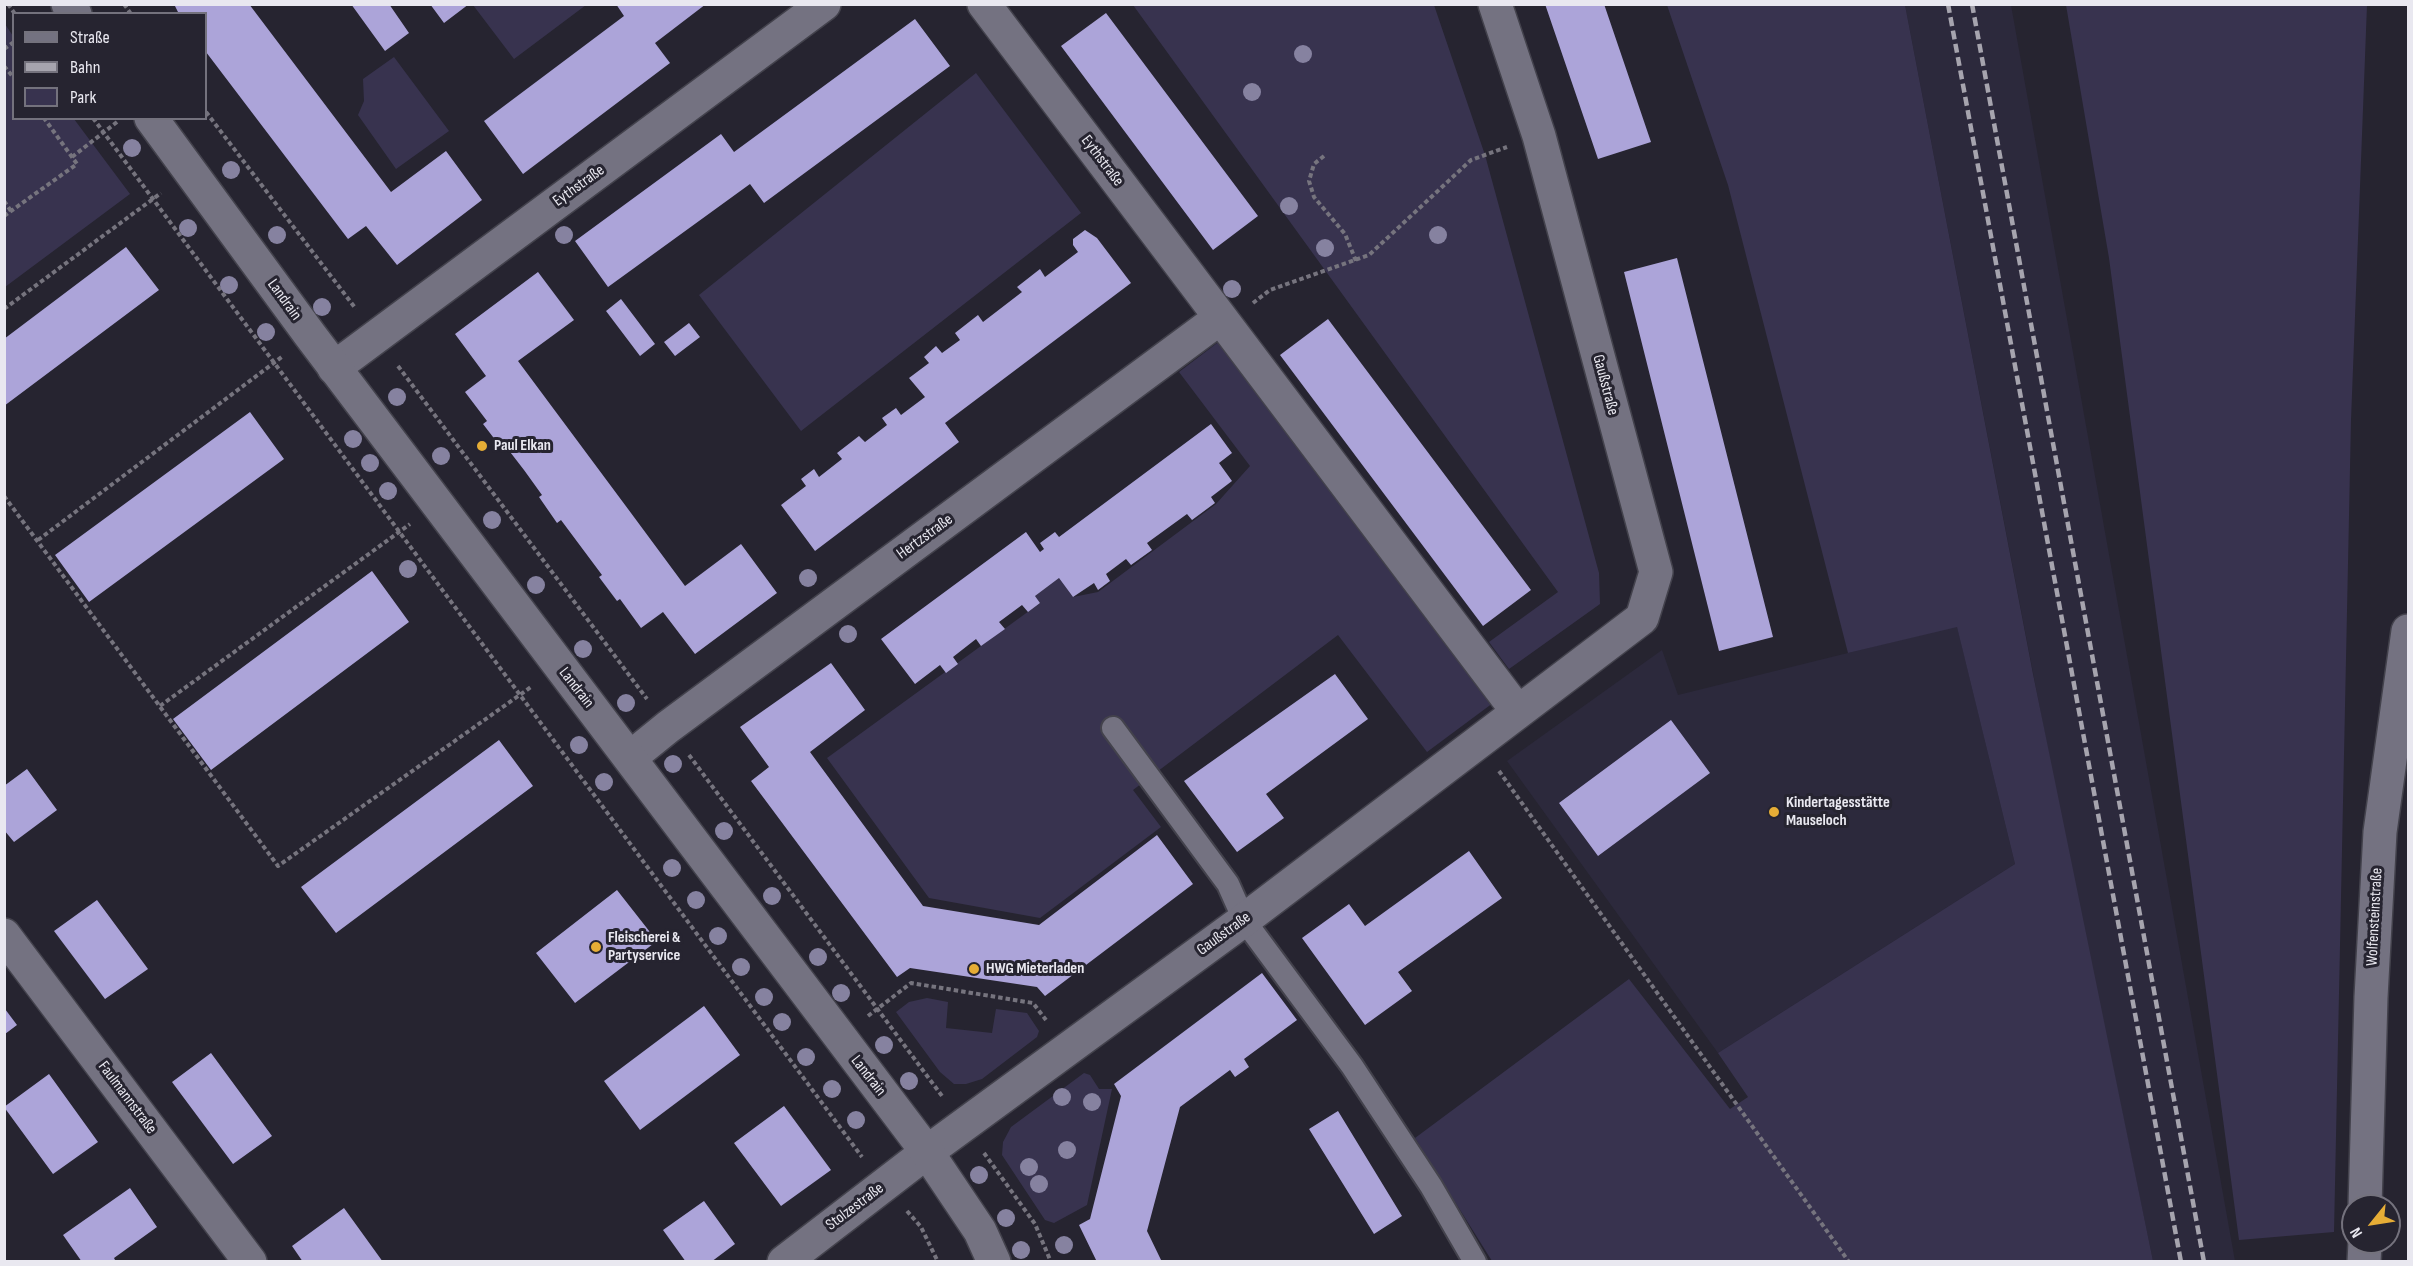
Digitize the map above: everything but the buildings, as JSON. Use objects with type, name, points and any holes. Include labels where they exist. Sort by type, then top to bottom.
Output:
[{"type":"street","name":"Eythstraße","points":[[334,368],[824,4]]},
{"type":"street","name":"Eythstraße","points":[[984,4],[1223,321]]},
{"type":"street","name":"Gaußstraße","points":[[927,1152],[1244,920],[1642,618],[1656,572],[1539,136],[1495,4]]},
{"type":"street","name":"Landrain","points":[[152,120],[334,368],[927,1152],[980,1231],[994,1262]]},
{"type":"street","points":[[1223,321],[1518,712]]},
{"type":"street","name":"Hertzstraße","points":[[631,758],[668,727],[1223,321]]},
{"type":"street","name":"Wolfensteinstraße","points":[[2366,1194],[2371,997],[2380,832],[2409,631]]},
{"type":"street","name":"Faulmannstraße","points":[[4,935],[250,1262]]},
{"type":"street","name":"Stolzestraße","points":[[784,1262],[927,1152]]},
{"type":"lane","points":[[1113,728],[1228,884],[1244,920],[1352,1066],[1431,1186],[1475,1262]]},
{"type":"path","points":[[207,113],[879,1008],[1035,1224],[1051,1262]]},
{"type":"path","points":[[4,216],[77,164],[45,120]]},
{"type":"path","points":[[94,120],[883,1186],[921,1227],[938,1262]]},
{"type":"path","points":[[72,157],[120,120]]},
{"type":"path","points":[[1223,321],[1270,290],[1356,261],[1385,243],[1404,219],[1471,160],[1539,136]]},
{"type":"path","points":[[1324,156],[1314,164],[1309,181],[1311,189],[1314,197],[1345,234],[1356,261]]},
{"type":"path","points":[[4,309],[190,171]]},
{"type":"path","points":[[4,201],[11,211]]},
{"type":"path","points":[[38,540],[310,335]]},
{"type":"path","points":[[4,496],[278,866],[559,667]]},
{"type":"path","points":[[160,706],[437,504]]},
{"type":"path","points":[[1478,742],[1849,1262]]},
{"type":"path","points":[[838,1037],[911,983],[1033,1003],[1039,1011]]},
{"type":"shaded area","points":[[1905,5],[2011,5],[2235,1261],[2153,1261],[2063,829]]},
{"type":"shaded area","name":"Kindertagesstätte Mauseloch","points":[[1957,626],[2015,864],[1718,1053],[1507,761],[1662,650],[1678,695]]},
{"type":"green space","points":[[473,5],[586,5],[514,59]]},
{"type":"green space","points":[[1133,5],[1434,5],[1485,155],[1599,573],[1600,604],[1509,669],[1489,642],[1558,592]]},
{"type":"green space","points":[[1667,5],[1905,5],[2033,674],[2153,1261],[1492,1261],[1415,1138],[1629,979],[1730,1109],[1748,1097],[1718,1053],[2015,864],[1957,627],[1848,653],[1728,185]]},
{"type":"green space","points":[[2066,5],[2367,5],[2351,420],[2334,1232],[2239,1240],[2109,258]]},
{"type":"green space","points":[[5,24],[12,34],[12,120],[75,120],[130,194],[5,287]]},
{"type":"green space","points":[[394,57],[449,131],[396,169],[358,115],[364,101],[363,79]]},
{"type":"green space","points":[[976,73],[1081,213],[801,431],[699,295]]},
{"type":"green space","points":[[1225,337],[1497,700],[1427,752],[1338,635],[1133,790],[1161,827],[1040,918],[929,898],[827,758],[1040,603],[1035,596],[1059,578],[1073,597],[1098,592],[1216,504],[1250,466],[1179,372]]},
{"type":"green space","points":[[927,998],[948,1002],[946,1028],[992,1033],[996,1009],[1027,1013],[1039,1031],[1037,1037],[982,1079],[966,1084],[954,1084],[940,1072],[896,1012],[909,1002]]},
{"type":"green space","points":[[1084,1073],[1090,1075],[1099,1089],[1112,1089],[1087,1205],[1054,1223],[1045,1220],[1002,1155],[1003,1142],[1011,1127]]},
{"type":"railway","points":[[1948,4],[2181,1262]]},
{"type":"railway","points":[[1972,4],[2204,1262]]},
{"type":"place","name":"Paul Elkan","points":[[482,446]]},
{"type":"place","name":"Kindertagesstätte Mauseloch","points":[[1774,812]]},
{"type":"place","name":"Fleischerei & Partyservice","points":[[596,947]]},
{"type":"place","name":"HWG Mieterladen","points":[[974,969]]}]
